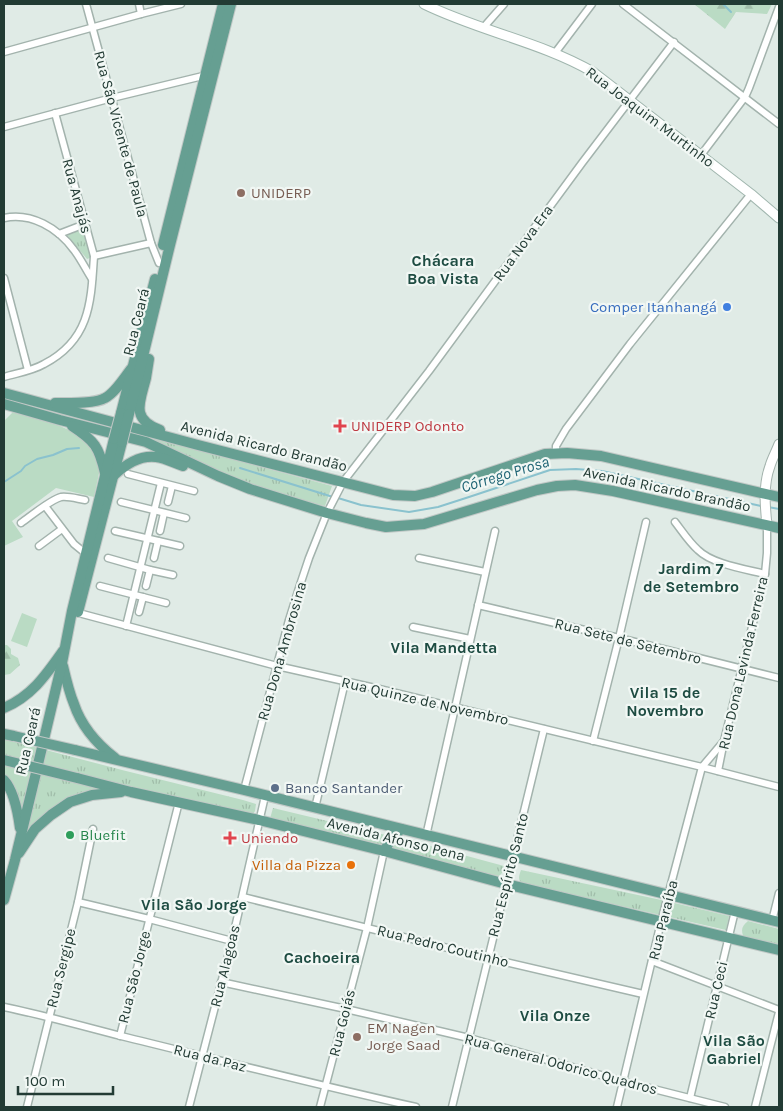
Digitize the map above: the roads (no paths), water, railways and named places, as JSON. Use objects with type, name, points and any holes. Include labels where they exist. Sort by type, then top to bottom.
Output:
[{"type":"main road","name":"Rua Ceará","points":[[75,612],[125,413],[150,329],[209,75],[223,4]]},
{"type":"main road","name":"Rua Ceará","points":[[125,413],[133,366],[159,263],[209,75],[231,4]]},
{"type":"main road","name":"Rua Joaquim Murtinho","points":[[424,4],[440,12],[555,53],[593,72],[751,194],[779,218]]},
{"type":"main road","points":[[150,329],[149,360],[139,412],[146,423],[156,429],[198,445]]},
{"type":"main road","points":[[44,404],[95,402],[105,399],[133,366]]},
{"type":"main road","name":"Avenida Ricardo Brandão","points":[[4,393],[341,486],[393,495],[415,496],[432,492],[545,454],[566,453],[601,456],[765,497],[779,496]]},
{"type":"main road","name":"Avenida Ricardo Brandão","points":[[4,404],[146,442],[250,489],[366,523],[386,527],[424,524],[537,490],[575,485],[767,523],[779,528]]},
{"type":"main road","points":[[60,420],[86,436],[94,444],[110,475],[137,459],[156,457],[218,476]]},
{"type":"main road","points":[[767,523],[765,497],[767,474],[779,444]]},
{"type":"main road","name":"Rua Ceará","points":[[4,895],[15,860],[66,646],[70,638],[85,553],[110,475]]},
{"type":"main road","points":[[4,708],[32,691],[43,680],[66,646]]},
{"type":"main road","points":[[62,663],[73,704],[78,715],[100,744],[117,760]]},
{"type":"main road","name":"Avenida Afonso Pena","points":[[9,735],[244,790],[775,922]]},
{"type":"main road","name":"Avenida Afonso Pena","points":[[4,760],[131,792],[259,820],[506,884],[779,950]]},
{"type":"main road","points":[[4,780],[16,804],[21,832]]},
{"type":"main road","points":[[15,860],[35,829],[70,802],[92,795],[131,792]]},
{"type":"main road","points":[[384,851],[392,838],[401,829]]},
{"type":"street","name":"Rua São Vicente de Paula","points":[[86,4],[151,243],[159,263]]},
{"type":"street","points":[[138,4],[141,14]]},
{"type":"street","points":[[4,52],[181,4]]},
{"type":"street","points":[[483,28],[504,4]]},
{"type":"street","points":[[555,53],[592,4]]},
{"type":"street","points":[[623,4],[630,6],[779,124]]},
{"type":"street","points":[[701,155],[749,88],[779,7]]},
{"type":"street","name":"Rua Nova Era","points":[[329,511],[341,486],[674,42]]},
{"type":"street","points":[[4,127],[112,98],[209,75]]},
{"type":"street","name":"Rua Anajás","points":[[4,377],[43,365],[64,351],[80,332],[88,310],[94,256],[55,113]]},
{"type":"street","points":[[556,454],[556,446],[566,429],[630,344],[751,194]]},
{"type":"street","points":[[4,218],[20,216],[31,218],[59,234],[74,250],[92,279]]},
{"type":"street","points":[[59,234],[85,224]]},
{"type":"street","points":[[94,256],[151,243]]},
{"type":"street","points":[[4,278],[28,370]]},
{"type":"street","points":[[128,474],[194,491]]},
{"type":"street","points":[[126,626],[161,483]]},
{"type":"street","points":[[168,502],[172,486]]},
{"type":"street","points":[[21,523],[60,498],[68,497],[85,500]]},
{"type":"street","points":[[121,502],[186,518]]},
{"type":"street","points":[[45,506],[74,544],[85,553]]},
{"type":"street","name":"Rua Dona Ambrosina","points":[[244,790],[289,620],[309,558],[329,511]]},
{"type":"street","points":[[160,531],[164,513]]},
{"type":"street","points":[[593,741],[646,522]]},
{"type":"street","points":[[675,522],[698,550],[708,558],[764,574]]},
{"type":"street","name":"Rua Dona Levinda Ferreira","points":[[718,771],[764,574],[767,553],[767,523]]},
{"type":"street","points":[[39,546],[62,529]]},
{"type":"street","points":[[115,531],[180,546]]},
{"type":"street","points":[[426,836],[495,531]]},
{"type":"street","points":[[154,558],[158,542]]},
{"type":"street","points":[[108,558],[173,575]]},
{"type":"street","points":[[419,558],[485,572]]},
{"type":"street","points":[[146,586],[150,570]]},
{"type":"street","points":[[100,586],[166,603]]},
{"type":"street","points":[[139,612],[143,597]]},
{"type":"street","name":"Rua Sete de Setembro","points":[[478,605],[779,678]]},
{"type":"street","name":"Rua Quinze de Novembro","points":[[75,612],[277,666],[779,787]]},
{"type":"street","points":[[413,627],[470,639]]},
{"type":"street","points":[[315,808],[345,682]]},
{"type":"street","name":"Rua Espírito Santo","points":[[452,1107],[544,729]]},
{"type":"street","name":"Rua Paraíba","points":[[617,1107],[661,922],[702,767],[724,741]]},
{"type":"street","name":"Rua Alagoas","points":[[189,1107],[243,897],[265,796]]},
{"type":"street","name":"Rua São Jorge","points":[[120,1036],[179,802]]},
{"type":"street","name":"Rua Sergipe","points":[[27,1107],[78,902],[93,829]]},
{"type":"street","name":"Rua Goiás","points":[[320,1107],[384,851]]},
{"type":"street","points":[[775,922],[779,893]]},
{"type":"street","name":"Rua Pedro Coutinho","points":[[243,897],[488,958],[644,994]]},
{"type":"street","points":[[78,902],[232,941]]},
{"type":"street","name":"Rua Ceci","points":[[690,1098],[735,911]]},
{"type":"street","points":[[652,961],[779,1011],[756,1107]]},
{"type":"street","name":"Rua General Odorico Quadros","points":[[221,982],[469,1038],[622,1081],[725,1107]]},
{"type":"street","name":"Rua da Paz","points":[[4,1007],[326,1087],[416,1107]]},
{"type":"waterway","points":[[723,4],[731,12]]},
{"type":"waterway","name":"Córrego Prosa","points":[[4,482],[37,459],[67,449],[79,448]]},
{"type":"waterway","name":"Córrego Prosa","points":[[240,468],[333,497]]},
{"type":"waterway","name":"Córrego Prosa","points":[[338,498],[361,505],[409,512],[438,507],[550,470],[576,469],[602,471],[761,506]]},
{"type":"waterway","name":"Córrego Prosa","points":[[768,507],[779,509]]},
{"type":"place","name":"UNIDERP","points":[[241,193]]},
{"type":"place","name":"Comper Itanhangá","points":[[727,307]]},
{"type":"place","name":"UNIDERP Odonto","points":[[340,426]]},
{"type":"place","name":"Banco Santander","points":[[275,788]]},
{"type":"place","name":"Bluefit","points":[[70,835]]},
{"type":"place","name":"Uniendo","points":[[230,838]]},
{"type":"place","name":"Villa da Pizza","points":[[351,865]]},
{"type":"place","name":"EM Nagen Jorge Saad","points":[[357,1037]]},
{"type":"district","name":"Chácara Boa Vista","points":[[443,269]]},
{"type":"district","name":"Jardim 7 de Setembro","points":[[691,577]]},
{"type":"district","name":"Vila Mandetta","points":[[444,647]]},
{"type":"district","name":"Vila 15 de Novembro","points":[[665,701]]},
{"type":"district","name":"Vila São Jorge","points":[[194,904]]},
{"type":"district","name":"Cachoeira","points":[[322,957]]},
{"type":"district","name":"Vila Onze","points":[[555,1015]]},
{"type":"district","name":"Vila São Gabriel","points":[[734,1049]]}]
